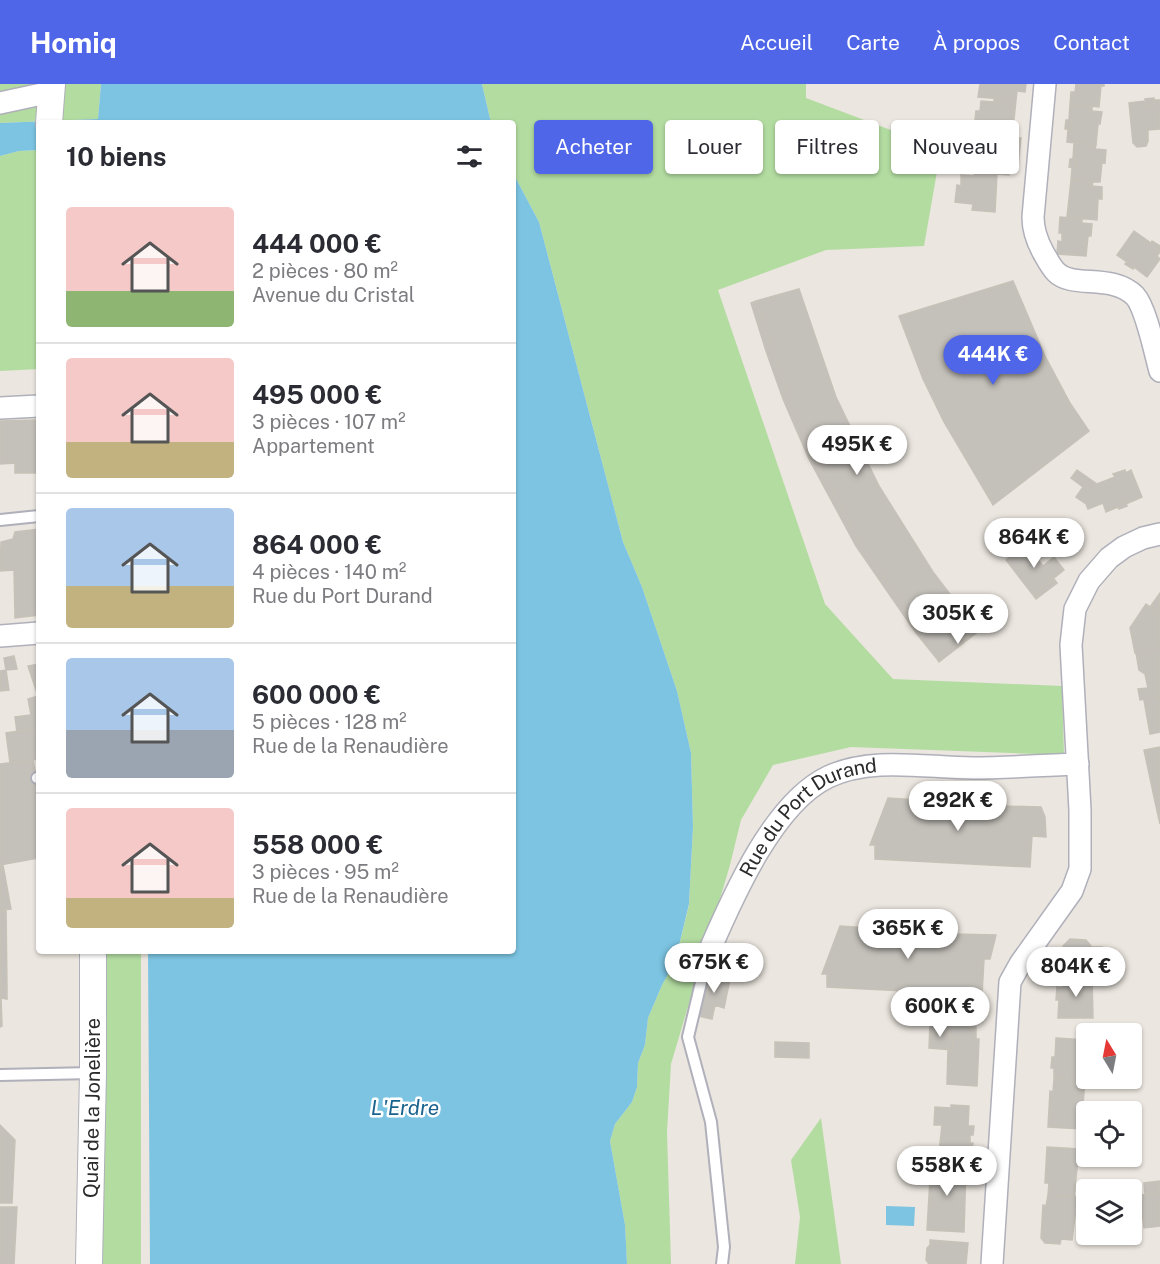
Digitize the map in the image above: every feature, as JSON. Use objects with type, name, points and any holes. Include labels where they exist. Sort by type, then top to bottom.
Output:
[{"type":"street","points":[[1045,84],[1033,217],[1036,238],[1056,273],[1065,278],[1110,282],[1125,288],[1138,300],[1160,370]]},
{"type":"street","points":[[0,103],[51,88],[49,120]]},
{"type":"street","points":[[1138,300],[1160,303]]},
{"type":"street","points":[[1151,338],[1151,331],[1160,314]]},
{"type":"street","points":[[0,408],[36,406]]},
{"type":"street","points":[[1000,1264],[992,1264],[1009,988],[1020,964],[1072,891],[1079,876],[1080,810],[1071,645],[1075,609],[1089,581],[1109,558],[1124,547],[1143,538],[1160,534]]},
{"type":"street","points":[[0,636],[36,633]]},
{"type":"street","name":"Rue du Port Durand","points":[[711,946],[733,896],[755,855],[784,814],[809,789],[827,777],[859,768],[881,766],[972,768],[1078,764]]},
{"type":"street","name":"Quai de la Jonelière","points":[[89,1264],[93,954]]},
{"type":"lane","points":[[0,520],[36,516]]},
{"type":"lane","points":[[711,946],[688,1037],[711,1122],[724,1247],[722,1264]]},
{"type":"lane","points":[[0,1076],[93,1073]]},
{"type":"green space","points":[[0,84],[101,84],[98,119],[0,123]]},
{"type":"green space","points":[[482,84],[806,84],[806,98],[864,120],[775,120],[775,174],[879,174],[879,126],[891,130],[891,174],[937,174],[924,246],[826,250],[718,290],[825,604],[893,679],[1062,686],[1064,755],[851,747],[773,765],[741,820],[730,865],[671,1064],[667,1132],[671,1264],[627,1264],[625,1225],[610,1141],[615,1124],[632,1102],[637,1087],[638,1063],[645,1045],[648,1018],[675,962],[689,905],[693,827],[691,753],[677,691],[642,587],[623,542],[539,222],[516,179],[516,120],[490,120]]},
{"type":"green space","points":[[36,150],[36,369],[0,371],[0,156],[19,151]]},
{"type":"green space","points":[[102,954],[141,954],[141,1264],[99,1264]]},
{"type":"green space","points":[[821,1118],[841,1264],[795,1264],[800,1217],[791,1160]]},
{"type":"water","points":[[101,84],[482,84],[490,120],[74,120],[98,119]]},
{"type":"water","points":[[36,122],[36,150],[19,151],[0,156],[0,123]]},
{"type":"water","name":"L'Erdre","points":[[516,179],[539,222],[623,542],[642,587],[677,691],[691,753],[693,827],[689,904],[675,962],[648,1018],[645,1045],[638,1063],[637,1087],[632,1102],[615,1124],[610,1141],[625,1225],[627,1264],[150,1264],[148,954],[516,954]]},
{"type":"water","points":[[886,1206],[915,1207],[914,1226],[886,1225]]},
{"type":"building","points":[[980,84],[1026,84],[1025,92],[1017,91],[1016,100],[978,97]]},
{"type":"building","points":[[1076,84],[1104,84],[1101,86],[1099,107],[1070,104],[1071,92],[1075,92]]},
{"type":"building","points":[[994,98],[1016,100],[1014,120],[975,120],[976,111],[980,111],[981,101],[994,102]]},
{"type":"building","points":[[1154,98],[1155,104],[1146,105],[1145,99]]},
{"type":"building","points":[[1154,100],[1160,100],[1160,129],[1148,130],[1146,146],[1137,147],[1133,143],[1129,103],[1145,101],[1146,105],[1155,104]]},
{"type":"building","points":[[1070,104],[1092,106],[1092,111],[1102,112],[1096,145],[1067,142],[1068,129],[1071,130],[1072,120],[1069,120]]},
{"type":"building","points":[[1066,120],[1072,120],[1071,130],[1065,129]]},
{"type":"building","points":[[1074,143],[1096,145],[1095,149],[1106,150],[1100,182],[1071,180],[1072,168],[1076,168],[1076,159],[1073,159]]},
{"type":"building","points":[[1070,159],[1076,159],[1076,168],[1069,167]]},
{"type":"building","points":[[974,174],[997,174],[995,212],[972,210],[973,204],[955,202],[957,185],[961,186],[961,175],[974,176]]},
{"type":"building","points":[[1071,180],[1093,182],[1092,186],[1102,187],[1102,199],[1098,199],[1097,220],[1067,217]]},
{"type":"building","points":[[1060,217],[1082,219],[1082,223],[1092,224],[1086,256],[1057,254],[1058,241],[1062,242],[1062,233],[1059,233]]},
{"type":"building","points":[[1134,231],[1151,243],[1152,241],[1160,246],[1157,256],[1160,259],[1147,277],[1134,267],[1137,264],[1129,259],[1127,262],[1117,255]]},
{"type":"building","points":[[1129,259],[1137,264],[1133,269],[1125,264]]},
{"type":"building","points":[[1013,281],[1045,356],[1070,403],[1089,431],[993,505],[944,422],[923,379],[899,316]]},
{"type":"building","points":[[799,289],[836,397],[879,486],[933,572],[976,628],[937,659],[916,633],[920,630],[860,543],[814,457],[786,392],[756,301]]},
{"type":"building","points":[[756,301],[786,392],[814,457],[860,543],[920,630],[916,633],[856,546],[809,459],[783,399],[766,351],[751,303]]},
{"type":"building","points":[[36,420],[36,473],[15,473],[15,463],[0,464],[0,421]]},
{"type":"building","points":[[1077,470],[1097,484],[1115,477],[1113,474],[1125,470],[1126,473],[1131,470],[1142,497],[1126,504],[1125,500],[1116,503],[1118,507],[1106,512],[1103,503],[1088,509],[1086,504],[1076,497],[1083,487],[1071,478]]},
{"type":"building","points":[[1125,500],[1127,506],[1119,509],[1116,503]]},
{"type":"building","points":[[36,529],[36,615],[15,618],[14,570],[0,571],[1,542],[13,539],[15,532]]},
{"type":"building","points":[[1026,544],[1043,566],[1054,557],[1064,570],[1033,595],[1006,560]]},
{"type":"building","points":[[1054,579],[1057,583],[1036,599],[1033,595]]},
{"type":"building","points":[[1160,593],[1160,614],[1150,607]]},
{"type":"building","points":[[1146,604],[1160,614],[1160,648],[1135,653],[1130,628]]},
{"type":"building","points":[[976,628],[979,631],[939,662],[937,659]]},
{"type":"building","points":[[1160,648],[1160,697],[1140,700],[1138,689],[1148,688],[1145,674],[1139,670],[1136,653]]},
{"type":"building","points":[[14,656],[17,669],[6,670],[4,658]]},
{"type":"building","points":[[36,665],[36,690],[28,666]]},
{"type":"building","points":[[6,670],[9,690],[0,691],[0,671]]},
{"type":"building","points":[[36,697],[36,729],[17,732],[15,717],[31,715],[28,699]]},
{"type":"building","points":[[1160,697],[1160,732],[1150,734],[1144,700]]},
{"type":"building","points":[[36,728],[36,759],[10,763],[6,733]]},
{"type":"building","points":[[1160,747],[1160,796],[1154,797],[1144,750]]},
{"type":"building","points":[[33,760],[36,776],[36,859],[0,865],[0,764]]},
{"type":"building","points":[[920,795],[931,800],[990,804],[992,799],[1003,803],[1003,806],[1041,807],[1045,817],[1046,837],[1032,836],[1030,867],[875,859],[875,845],[870,845],[888,798],[918,800]]},
{"type":"building","points":[[1160,796],[1160,824],[1154,797]]},
{"type":"building","points":[[0,865],[3,865],[11,909],[0,910]]},
{"type":"building","points":[[6,909],[7,986],[0,986],[0,910]]},
{"type":"building","points":[[872,923],[882,929],[942,932],[944,927],[955,931],[955,934],[996,935],[990,959],[984,959],[982,995],[827,987],[827,974],[822,974],[840,926],[870,928]]},
{"type":"building","points":[[1070,939],[1086,940],[1092,947],[1102,947],[1102,958],[1091,958],[1090,978],[1057,976],[1058,965],[1062,965],[1063,946]]},
{"type":"building","points":[[708,971],[730,979],[724,1008],[715,1005],[712,1019],[698,1016]]},
{"type":"building","points":[[1063,977],[1092,978],[1093,1018],[1058,1018],[1057,987],[1062,988]]},
{"type":"building","points":[[0,986],[7,986],[7,999],[1,998],[2,1026],[0,1027]]},
{"type":"building","points":[[930,1024],[949,1026],[949,1038],[953,1038],[953,1050],[929,1048]]},
{"type":"building","points":[[949,1026],[976,1027],[976,1039],[979,1039],[977,1086],[947,1084],[948,1049],[953,1050],[953,1038],[949,1038]]},
{"type":"building","points":[[1056,1038],[1076,1039],[1076,1080],[1054,1079],[1054,1068],[1051,1068],[1052,1057],[1055,1057]]},
{"type":"building","points":[[775,1042],[809,1043],[809,1058],[775,1057]]},
{"type":"building","points":[[1054,1079],[1076,1080],[1076,1089],[1084,1089],[1083,1101],[1076,1101],[1076,1129],[1048,1127],[1050,1091],[1053,1092]]},
{"type":"building","points":[[951,1105],[969,1106],[968,1126],[974,1126],[973,1135],[970,1135],[970,1143],[973,1143],[972,1152],[969,1152],[968,1164],[938,1162],[942,1125],[934,1125],[935,1107],[951,1108]]},
{"type":"building","points":[[0,1125],[15,1140],[12,1203],[0,1203]]},
{"type":"building","points":[[1047,1147],[1076,1149],[1077,1167],[1074,1197],[1048,1195],[1049,1183],[1045,1183]]},
{"type":"building","points":[[931,1162],[966,1164],[964,1232],[927,1230]]},
{"type":"building","points":[[1160,1181],[1160,1192],[1145,1194],[1144,1183]]},
{"type":"building","points":[[1160,1192],[1160,1226],[1144,1228],[1142,1195]]},
{"type":"building","points":[[1048,1195],[1076,1197],[1072,1240],[1061,1239],[1060,1244],[1045,1243],[1041,1238],[1043,1205],[1046,1206]]},
{"type":"building","points":[[0,1207],[17,1207],[14,1264],[0,1264]]},
{"type":"building","points":[[930,1240],[968,1243],[966,1264],[929,1264],[926,1260]]}]
